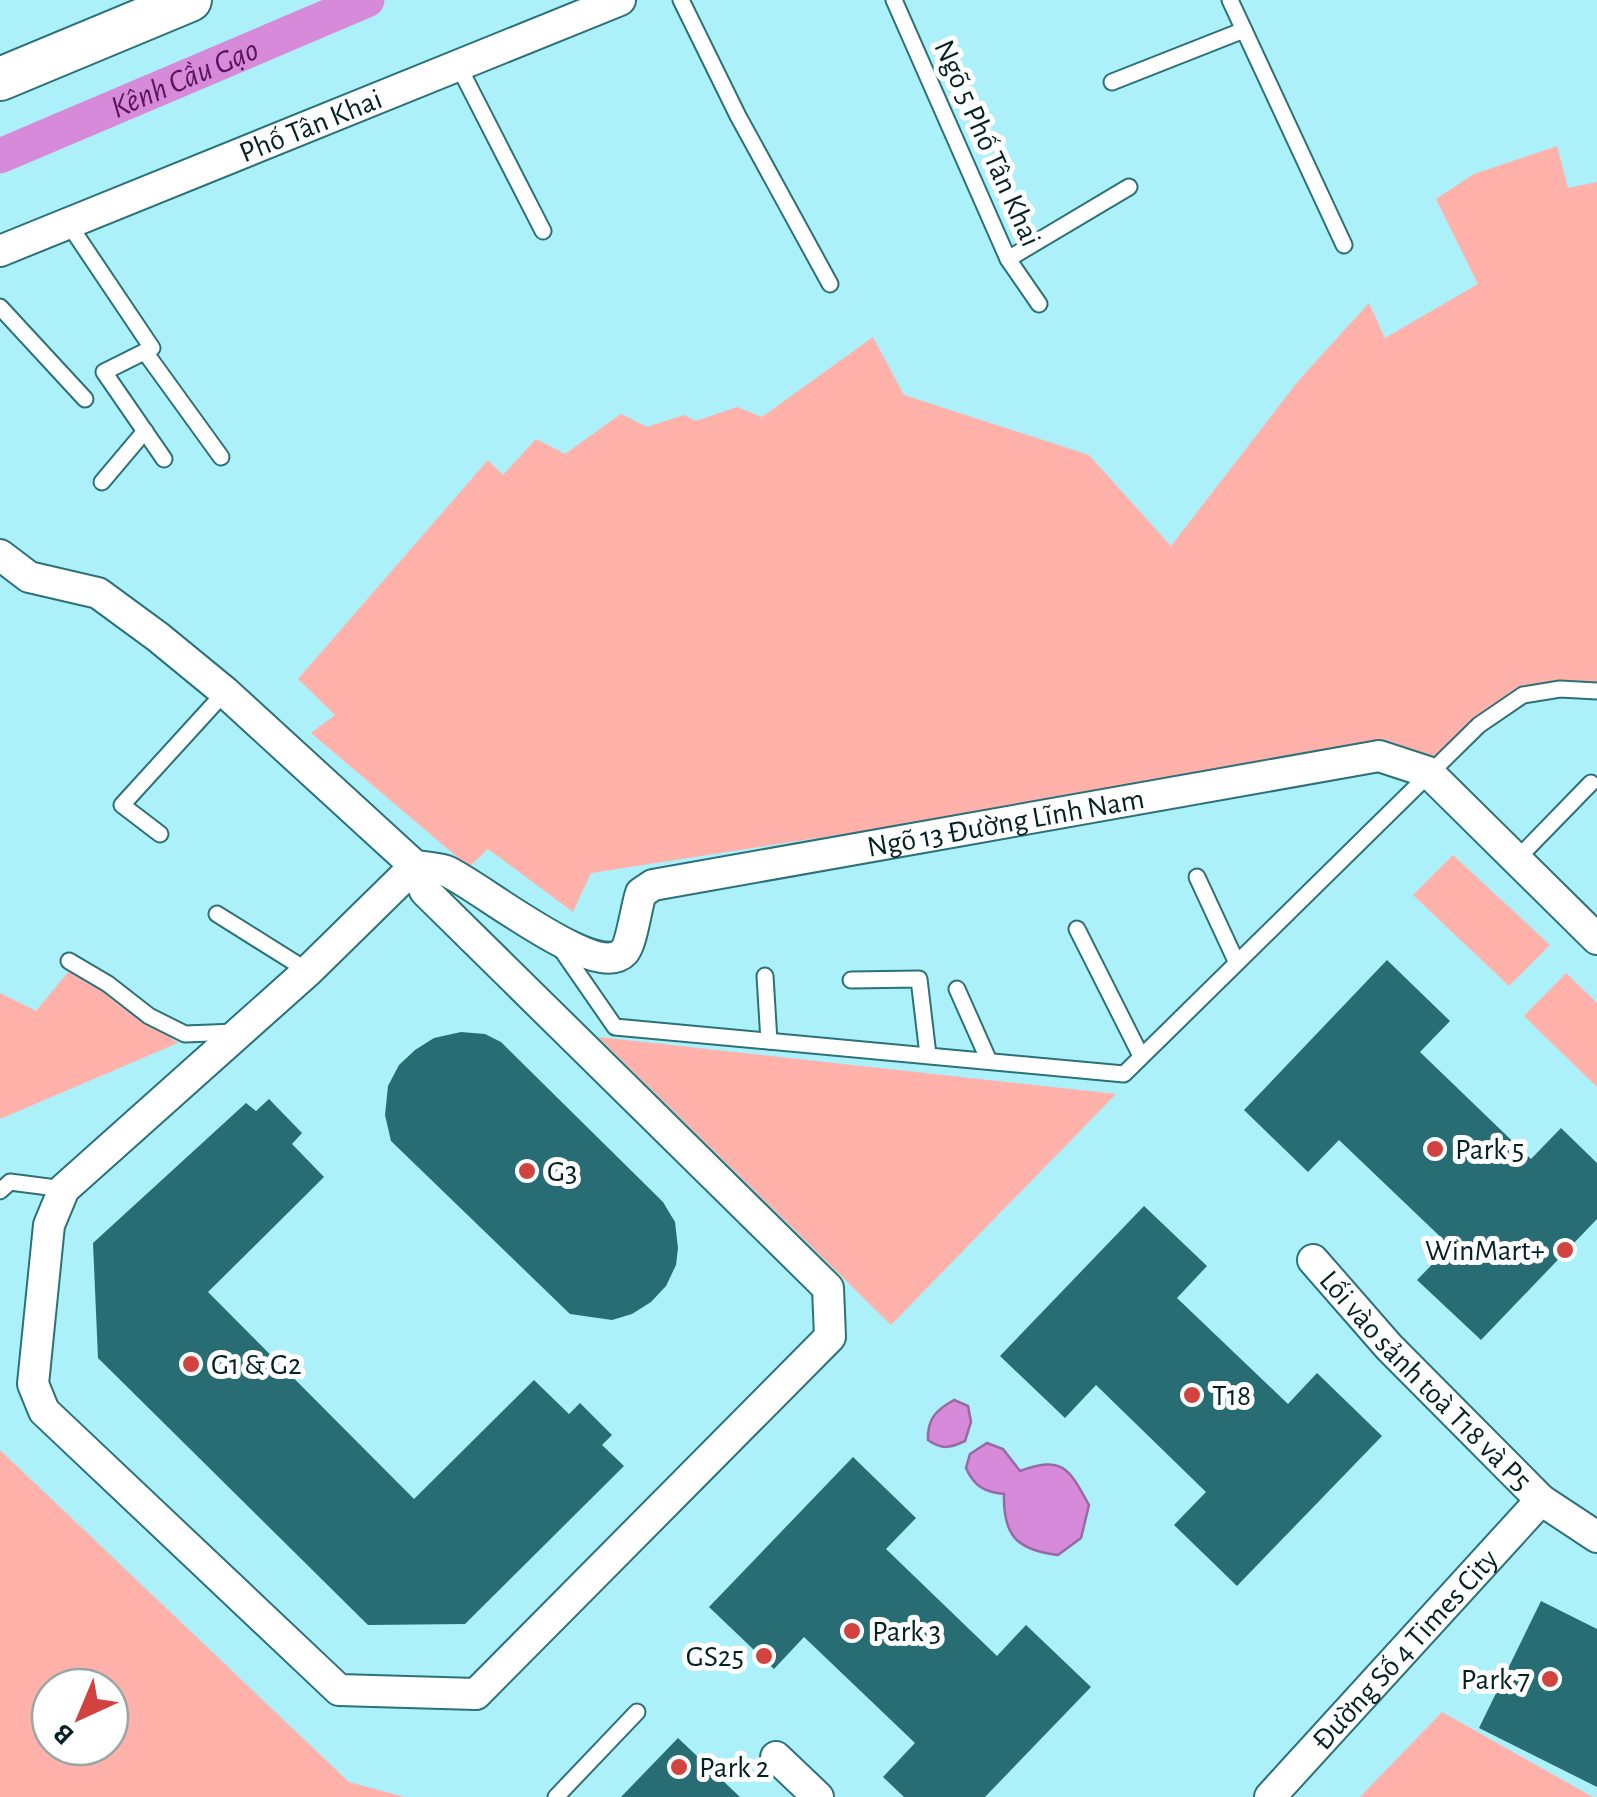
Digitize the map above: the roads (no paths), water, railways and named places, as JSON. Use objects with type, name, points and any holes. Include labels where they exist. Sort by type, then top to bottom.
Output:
[{"type":"street","points":[[0,79],[190,0]]},
{"type":"street","name":"Phố Tân Khai","points":[[0,251],[620,0]]},
{"type":"street","points":[[0,555],[29,576],[98,593],[225,692],[415,866],[425,891],[828,1288],[830,1337],[476,1694],[340,1690],[44,1412],[33,1384],[49,1225],[64,1189],[308,972],[415,866]]},
{"type":"street","name":"Ngõ 13 Đường Lĩnh Nam","points":[[415,866],[446,871],[554,938],[602,958],[623,953],[641,893],[653,885],[1379,756],[1428,772],[1597,939]]},
{"type":"street","name":"Lối vào sảnh toà T18 và P5","points":[[1312,1260],[1389,1347],[1541,1500],[1597,1537]]},
{"type":"street","name":"Đường Số 4 Times City","points":[[1270,1797],[1541,1500]]},
{"type":"street","points":[[776,1756],[818,1797]]},
{"type":"lane","points":[[681,0],[738,116],[830,284]]},
{"type":"lane","name":"Ngõ 5 Phố Tân Khai","points":[[894,0],[1008,260],[1039,304]]},
{"type":"lane","points":[[1230,0],[1344,245]]},
{"type":"lane","points":[[1112,82],[1244,30]]},
{"type":"lane","points":[[458,65],[543,231]]},
{"type":"lane","points":[[1008,260],[1129,187]]},
{"type":"lane","points":[[68,222],[152,348],[104,372],[164,459]]},
{"type":"lane","points":[[0,307],[85,398]]},
{"type":"lane","points":[[145,352],[220,458]]},
{"type":"lane","points":[[102,482],[145,431]]},
{"type":"lane","points":[[554,938],[615,1026],[1124,1074],[1479,724],[1523,696],[1560,689],[1597,691]]},
{"type":"lane","points":[[160,834],[122,805],[225,692]]},
{"type":"lane","points":[[1517,858],[1591,784]]},
{"type":"lane","points":[[1196,877],[1236,961]]},
{"type":"lane","points":[[217,914],[308,972]]},
{"type":"lane","points":[[1078,928],[1141,1056]]},
{"type":"lane","points":[[70,961],[149,1016],[185,1034],[240,1032]]},
{"type":"lane","points":[[765,976],[769,1041]]},
{"type":"lane","points":[[851,980],[919,979],[928,1056]]},
{"type":"lane","points":[[957,989],[989,1061]]},
{"type":"lane","points":[[0,1191],[10,1182],[64,1189]]},
{"type":"lane","points":[[556,1797],[637,1712]]},
{"type":"waterway","name":"Kênh Cầu Gạo","points":[[0,156],[367,0]]},
{"type":"place","name":"Park 5","points":[[1435,1149]]},
{"type":"place","name":"G3","points":[[527,1171]]},
{"type":"place","name":"WinMart+","points":[[1565,1250]]},
{"type":"place","name":"G1 & G2","points":[[191,1364]]},
{"type":"place","name":"T18","points":[[1192,1395]]},
{"type":"place","name":"Park 3","points":[[852,1631]]},
{"type":"place","name":"GS25","points":[[764,1656]]},
{"type":"place","name":"Park 7","points":[[1550,1679]]},
{"type":"place","name":"Park 2","points":[[679,1767]]}]
